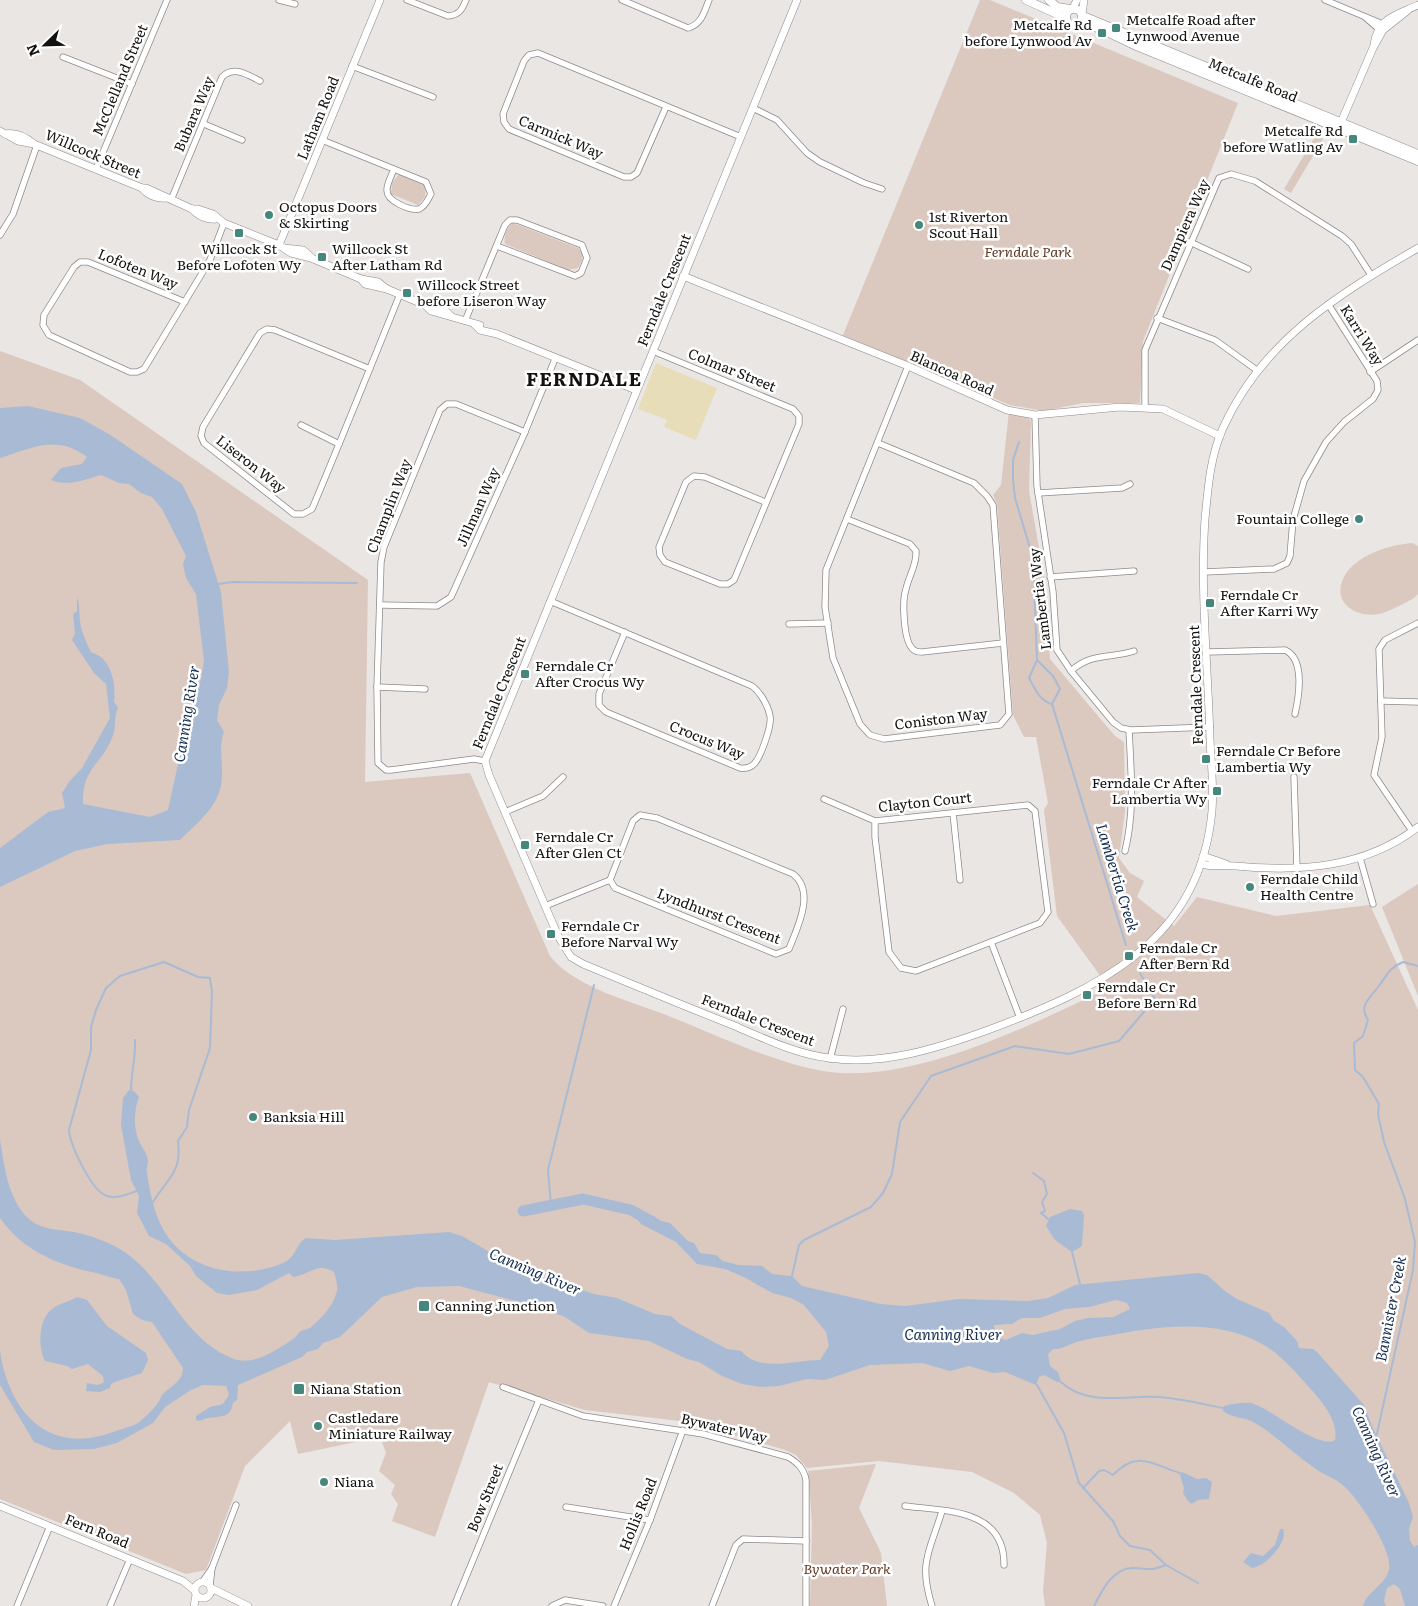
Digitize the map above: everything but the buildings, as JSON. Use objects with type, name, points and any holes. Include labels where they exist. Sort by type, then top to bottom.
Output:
[{"type":"main road","name":"Metcalfe Road","points":[[1026,0],[1066,18],[1071,24],[1081,18]]},
{"type":"main road","name":"Metcalfe Road","points":[[1049,0],[1057,7],[1078,9],[1081,18],[1134,45],[1340,126],[1418,154]]},
{"type":"main road","points":[[1066,18],[1072,9]]},
{"type":"main road","name":"Metcalfe Road","points":[[1340,126],[1418,161]]},
{"type":"street","name":"McClelland Street","points":[[96,169],[167,0]]},
{"type":"street","points":[[279,0],[295,4]]},
{"type":"street","name":"Latham Road","points":[[282,246],[322,140],[380,0]]},
{"type":"street","points":[[407,0],[448,16],[455,16],[462,11],[466,0]]},
{"type":"street","points":[[622,0],[688,28],[695,26],[701,20],[709,0]]},
{"type":"street","name":"Ferndale Crescent","points":[[797,0],[485,760],[505,812],[563,947],[576,961],[779,1045],[830,1059],[867,1060],[912,1053],[956,1042],[1020,1018],[1082,991],[1118,970],[1140,953],[1176,913],[1192,887],[1202,864],[1212,802],[1204,572],[1209,478],[1220,436],[1237,403],[1282,341],[1328,304],[1418,248]]},
{"type":"street","points":[[1072,9],[1077,0]]},
{"type":"street","points":[[1081,18],[1084,0]]},
{"type":"street","points":[[1325,0],[1363,16],[1382,27]]},
{"type":"street","points":[[1340,126],[1382,27],[1418,5]]},
{"type":"street","name":"Carmick Way","points":[[666,107],[638,173],[631,177],[624,177],[509,129],[504,122],[503,114],[524,61],[529,55],[538,53],[741,137]]},
{"type":"street","points":[[63,57],[132,84]]},
{"type":"street","points":[[352,66],[433,97]]},
{"type":"street","name":"Bubara Way","points":[[168,199],[204,124],[222,76],[226,72],[235,70],[260,81]]},
{"type":"street","points":[[753,108],[777,120],[808,153],[820,162],[864,183],[882,189]]},
{"type":"street","points":[[204,124],[242,140]]},
{"type":"street","name":"Willcock Street","points":[[3,133],[26,143],[36,144],[142,188],[145,193],[160,199],[168,199],[192,209],[196,214],[211,220],[216,219],[282,246],[291,252],[311,258],[360,279],[366,284],[400,294],[425,305],[432,311],[450,315],[475,325],[480,330],[498,334],[555,359],[636,390]]},
{"type":"street","points":[[322,140],[394,169],[426,182],[430,187],[431,194],[426,204],[414,209],[392,200],[388,196],[386,189],[394,169]]},
{"type":"street","points":[[0,235],[13,214],[36,144]]},
{"type":"street","name":"Dampiera Way","points":[[1145,407],[1145,350],[1219,178],[1231,174],[1256,182],[1342,236],[1351,244],[1371,276]]},
{"type":"street","points":[[465,321],[505,225],[510,220],[517,220],[582,245],[587,258],[581,273],[575,276],[497,246]]},
{"type":"street","name":"Lofoten Way","points":[[185,302],[88,262],[80,262],[74,267],[44,315],[43,324],[49,335],[130,372],[144,369],[185,302],[210,260],[224,223]]},
{"type":"street","points":[[1190,242],[1248,269]]},
{"type":"street","name":"Blancoa Road","points":[[683,276],[908,366],[1007,410],[1035,415],[1145,407],[1163,409],[1220,436]]},
{"type":"street","name":"Liseron Way","points":[[370,369],[275,330],[267,329],[260,333],[203,428],[201,436],[204,443],[294,514],[303,514],[312,509],[370,369],[400,294]]},
{"type":"street","name":"Karri Way","points":[[1204,572],[1274,569],[1287,563],[1290,556],[1293,520],[1304,481],[1326,442],[1344,422],[1374,399],[1378,390],[1377,381],[1328,304]]},
{"type":"street","points":[[1158,318],[1215,340],[1258,372]]},
{"type":"street","points":[[1370,372],[1418,340]]},
{"type":"street","name":"Colmar Street","points":[[653,350],[794,409],[799,416],[799,424],[765,502]]},
{"type":"street","name":"Jillman Way","points":[[380,605],[437,606],[451,597],[525,432],[555,359]]},
{"type":"street","name":"Coniston Way","points":[[878,443],[974,483],[988,496],[993,505],[1009,714],[1000,725],[884,739],[870,734],[860,724],[833,658],[828,623],[826,570],[908,366]]},
{"type":"street","name":"Champlin Way","points":[[485,760],[474,759],[391,770],[386,770],[380,766],[377,757],[377,687],[381,562],[384,547],[440,410],[447,404],[456,404],[525,432]]},
{"type":"street","name":"Lambertia Way","points":[[1035,415],[1038,493],[1053,592],[1057,650],[1113,722],[1129,730]]},
{"type":"street","points":[[301,425],[339,444]]},
{"type":"street","points":[[694,476],[705,477],[765,502],[734,580],[728,584],[720,584],[665,562],[660,555],[659,547],[686,482],[694,476]]},
{"type":"street","points":[[1038,493],[1122,488],[1130,484]]},
{"type":"street","points":[[847,518],[910,544],[916,551],[917,559],[906,588],[903,609],[908,643],[914,650],[922,652],[1003,643]]},
{"type":"street","points":[[1050,577],[1134,571]]},
{"type":"street","name":"Crocus Way","points":[[550,601],[625,632],[757,689],[770,716],[770,726],[753,765],[747,769],[740,768],[606,712],[600,705],[599,694],[625,632]]},
{"type":"street","points":[[790,624],[828,623]]},
{"type":"street","points":[[1202,864],[1270,869],[1335,864],[1360,858],[1415,829],[1374,775],[1382,737],[1379,650],[1381,644],[1418,623]]},
{"type":"street","points":[[1208,652],[1285,650],[1292,653],[1297,662],[1298,699],[1295,714]]},
{"type":"street","points":[[1071,670],[1089,658],[1134,651]]},
{"type":"street","points":[[377,687],[425,689]]},
{"type":"street","points":[[1381,701],[1418,702]]},
{"type":"street","points":[[1125,851],[1132,790],[1129,730],[1210,727]]},
{"type":"street","points":[[505,812],[543,796],[563,777]]},
{"type":"street","points":[[1294,777],[1296,868]]},
{"type":"street","name":"Clayton Court","points":[[824,799],[875,821],[1018,804],[1032,807],[1036,819],[1048,912],[1040,923],[991,942]]},
{"type":"street","points":[[953,813],[960,880]]},
{"type":"street","name":"Lyndhurst Crescent","points":[[640,815],[657,818],[798,878],[802,886],[804,907],[789,949],[776,954],[615,888],[610,880],[633,821],[640,815]]},
{"type":"street","points":[[875,821],[875,837],[889,952],[901,968],[916,971],[991,942],[1020,1018]]},
{"type":"street","points":[[1204,856],[1229,865]]},
{"type":"street","points":[[1360,858],[1373,904]]},
{"type":"street","points":[[545,906],[610,880]]},
{"type":"street","points":[[830,1059],[842,1009]]},
{"type":"street","name":"Bywater Way","points":[[503,1387],[583,1416],[683,1430],[788,1457],[797,1462],[804,1472],[806,1480],[806,1606]]},
{"type":"street","name":"Bow Street","points":[[454,1606],[539,1400]]},
{"type":"street","name":"Hollis Road","points":[[614,1606],[650,1520],[683,1430]]},
{"type":"street","points":[[194,1606],[195,1592],[205,1584],[236,1504]]},
{"type":"street","name":"Fern Road","points":[[0,1506],[183,1581],[205,1584],[228,1598],[248,1606]]},
{"type":"street","points":[[905,1506],[961,1513],[977,1518],[990,1527],[1000,1538],[1004,1551],[1004,1565]]},
{"type":"street","points":[[566,1507],[650,1520]]},
{"type":"street","points":[[932,1606],[926,1585],[925,1563],[928,1545],[942,1511]]},
{"type":"street","points":[[17,1606],[50,1526]]},
{"type":"street","points":[[712,1606],[736,1545],[743,1539],[806,1541]]},
{"type":"street","points":[[110,1606],[130,1559]]},
{"type":"street","name":"Fern Road","points":[[183,1581],[195,1592],[206,1597],[228,1598]]},
{"type":"street","points":[[199,1606],[206,1597],[205,1584]]},
{"type":"street","points":[[552,1606],[564,1600],[603,1606]]},
{"type":"green space","name":"Ferndale Park","points":[[980,0],[990,0],[1238,103],[1143,341],[1140,403],[1083,403],[1044,411],[1010,405],[950,380],[841,340]]},
{"type":"green space","points":[[1316,135],[1323,139],[1291,193],[1284,189]]},
{"type":"green space","points":[[399,174],[426,186],[425,197],[418,205],[391,194],[392,183]]},
{"type":"green space","points":[[513,223],[578,248],[583,255],[578,268],[568,270],[505,244],[506,232]]},
{"type":"green space","points":[[0,351],[80,380],[368,580],[365,782],[470,773],[550,956],[560,967],[588,985],[604,992],[764,1054],[823,1071],[857,1073],[894,1070],[931,1061],[1007,1034],[1109,988],[1057,916],[1044,810],[1048,803],[1036,737],[1024,737],[1013,715],[997,504],[993,495],[1001,485],[1009,411],[1025,413],[1031,421],[1029,491],[1044,576],[1050,659],[1115,736],[1124,742],[1125,811],[1119,858],[1130,873],[1144,881],[1137,897],[1174,926],[1197,897],[1276,916],[1370,905],[1418,1010],[1418,1606],[1045,1606],[1043,1591],[1047,1543],[1040,1515],[1014,1493],[972,1472],[879,1461],[807,1468],[796,1455],[785,1450],[689,1422],[585,1410],[489,1382],[435,1537],[392,1521],[398,1504],[391,1494],[395,1485],[379,1471],[386,1453],[380,1437],[298,1454],[290,1421],[245,1466],[206,1570],[186,1574],[0,1499]]},
{"type":"green space","points":[[1412,543],[1418,546],[1418,594],[1414,598],[1383,613],[1374,615],[1356,612],[1349,608],[1341,595],[1341,587],[1349,569],[1374,552]]},
{"type":"green space","points":[[1418,884],[1418,996],[1382,907]]},
{"type":"green space","name":"Bywater Park","points":[[876,1464],[859,1508],[881,1553],[887,1606],[810,1606],[812,1524],[808,1471]]},
{"type":"sand","points":[[656,363],[717,388],[696,440],[664,427],[667,420],[638,409]]},
{"type":"water","points":[[28,406],[80,418],[109,434],[182,484],[196,512],[221,592],[229,672],[227,688],[219,705],[217,720],[224,732],[221,746],[222,782],[210,810],[180,840],[108,844],[75,851],[0,887],[0,848],[48,812],[65,808],[62,793],[82,768],[110,718],[106,684],[94,673],[72,640],[75,633],[73,614],[77,611],[77,597],[84,636],[91,652],[103,659],[110,669],[115,691],[114,702],[118,708],[112,738],[86,782],[83,804],[150,817],[168,810],[188,718],[201,679],[204,661],[196,594],[186,578],[183,564],[186,556],[162,509],[152,497],[141,493],[129,484],[119,483],[101,475],[70,483],[51,480],[61,468],[82,464],[87,457],[65,446],[44,445],[0,458],[0,408]]},
{"type":"water","name":"Canning River","points":[[129,1090],[134,1091],[139,1097],[135,1113],[135,1125],[139,1141],[146,1153],[150,1191],[160,1223],[169,1239],[182,1252],[196,1261],[229,1271],[264,1269],[286,1261],[306,1238],[335,1240],[449,1232],[462,1236],[498,1257],[535,1274],[594,1294],[617,1298],[655,1314],[671,1316],[680,1324],[727,1349],[741,1351],[749,1358],[767,1364],[820,1360],[829,1346],[826,1332],[804,1305],[791,1298],[772,1293],[746,1278],[725,1269],[697,1264],[676,1242],[641,1224],[636,1217],[637,1212],[654,1216],[661,1221],[670,1223],[688,1241],[694,1243],[700,1253],[716,1255],[723,1261],[738,1265],[762,1266],[772,1274],[792,1276],[802,1286],[881,1304],[905,1306],[959,1299],[1028,1301],[1048,1298],[1075,1285],[1198,1273],[1207,1275],[1237,1299],[1269,1313],[1274,1321],[1284,1327],[1297,1341],[1299,1348],[1313,1349],[1317,1352],[1364,1405],[1409,1503],[1413,1517],[1409,1529],[1410,1541],[1414,1547],[1418,1545],[1418,1606],[1405,1606],[1400,1589],[1394,1584],[1387,1588],[1384,1601],[1386,1606],[1363,1606],[1368,1596],[1381,1584],[1387,1575],[1389,1561],[1381,1539],[1358,1503],[1341,1484],[1317,1470],[1263,1428],[1251,1421],[1223,1411],[1224,1406],[1251,1403],[1260,1406],[1306,1434],[1327,1441],[1335,1440],[1334,1425],[1323,1403],[1292,1368],[1269,1348],[1226,1330],[1206,1327],[1186,1326],[1146,1329],[1092,1338],[1059,1349],[1053,1349],[1048,1354],[1050,1366],[1058,1372],[1061,1382],[1057,1382],[1044,1375],[1039,1377],[1036,1385],[1005,1372],[993,1373],[969,1366],[950,1371],[922,1363],[870,1365],[825,1380],[807,1379],[779,1386],[761,1387],[742,1384],[722,1376],[699,1362],[687,1359],[649,1341],[589,1333],[565,1317],[542,1308],[459,1286],[417,1287],[382,1297],[340,1337],[323,1343],[318,1349],[307,1352],[302,1357],[238,1385],[237,1400],[233,1403],[228,1414],[201,1421],[196,1420],[196,1416],[210,1407],[223,1404],[229,1395],[226,1386],[203,1385],[191,1390],[165,1407],[153,1423],[117,1443],[94,1449],[54,1450],[34,1442],[0,1385],[0,1351],[12,1393],[23,1410],[36,1423],[51,1433],[69,1438],[90,1438],[138,1423],[153,1409],[163,1394],[179,1380],[183,1368],[152,1322],[142,1320],[133,1314],[126,1290],[119,1279],[55,1261],[30,1248],[9,1230],[0,1218],[0,1139],[8,1182],[16,1202],[29,1219],[41,1226],[83,1234],[118,1248],[135,1260],[149,1274],[200,1337],[215,1350],[234,1359],[242,1361],[265,1356],[294,1338],[301,1331],[310,1328],[329,1308],[337,1292],[334,1272],[318,1268],[299,1276],[293,1277],[289,1273],[257,1290],[229,1295],[217,1293],[196,1276],[190,1266],[166,1244],[149,1236],[137,1213],[139,1196],[131,1180],[121,1125],[123,1098]],"holes":[[[1116,1300],[1127,1303],[1130,1309],[1113,1317],[1088,1318],[1075,1321],[1060,1329],[1033,1335],[1022,1333],[1006,1340],[998,1338],[995,1334],[994,1325],[1012,1324],[1022,1318],[1040,1318],[1065,1309],[1089,1307]]]},
{"type":"water","points":[[1070,1209],[1082,1211],[1084,1215],[1082,1246],[1072,1252],[1055,1240],[1046,1226],[1050,1217]]},
{"type":"water","points":[[77,1297],[87,1300],[107,1326],[146,1353],[148,1360],[142,1373],[115,1382],[111,1384],[110,1388],[100,1392],[86,1391],[87,1383],[98,1385],[104,1382],[103,1376],[88,1364],[72,1369],[45,1361],[40,1341],[42,1327],[47,1314],[58,1305]]},
{"type":"water","points":[[1182,1472],[1197,1479],[1206,1478],[1212,1482],[1209,1499],[1198,1500],[1192,1504],[1188,1501],[1183,1493],[1184,1488],[1180,1475]]},
{"type":"water","points":[[1280,1529],[1283,1529],[1283,1540],[1269,1559],[1252,1568],[1243,1562],[1251,1553],[1263,1556],[1275,1545]]},
{"type":"waterway","points":[[1019,442],[1013,460],[1015,498],[1033,558],[1037,660],[1053,676],[1060,689],[1052,704]]},
{"type":"waterway","points":[[219,584],[232,582],[357,583]]},
{"type":"waterway","points":[[1037,660],[1029,678],[1041,697],[1052,704]]},
{"type":"waterway","name":"Lambertia Creek","points":[[1052,704],[1126,945]]},
{"type":"waterway","points":[[137,1191],[115,1197],[101,1193],[83,1167],[73,1146],[69,1130],[91,1050],[91,1027],[106,988],[120,976],[164,962],[198,977],[210,978],[212,992],[210,1048],[189,1110],[187,1127],[178,1141],[179,1152],[176,1168],[153,1202]]},
{"type":"waterway","name":"Bannister Creek","points":[[1376,1438],[1413,1270],[1415,1242],[1405,1199],[1384,1142],[1378,1114],[1379,1104],[1363,1077],[1355,1070],[1354,1043],[1363,1036],[1368,1020],[1364,1010],[1366,1002],[1389,972],[1403,962],[1418,966]]},
{"type":"waterway","name":"Lambertia Creek","points":[[792,1276],[799,1245],[804,1240],[871,1207],[883,1193],[892,1174],[900,1122],[931,1076],[1015,1046],[1069,1054],[1119,1041],[1155,999],[1140,973]]},
{"type":"waterway","points":[[551,1206],[548,1170],[594,985]]},
{"type":"waterway","points":[[131,1090],[135,1040]]},
{"type":"waterway","points":[[1033,1173],[1044,1181],[1047,1194],[1042,1202],[1045,1211],[1041,1213],[1048,1219]]},
{"type":"waterway","points":[[523,1211],[583,1199],[631,1210],[649,1220]]},
{"type":"waterway","points":[[1072,1252],[1080,1284]]},
{"type":"waterway","points":[[1061,1382],[1083,1395],[1095,1397],[1166,1398],[1223,1408]]},
{"type":"waterway","points":[[1037,1385],[1064,1433],[1079,1483],[1113,1521],[1120,1536],[1130,1546],[1150,1550],[1166,1565],[1198,1583]]},
{"type":"waterway","points":[[1083,1488],[1099,1471],[1104,1470],[1113,1475],[1122,1467],[1138,1461],[1154,1463],[1180,1473]]},
{"type":"waterway","points":[[1094,1606],[1110,1580],[1121,1571],[1128,1568],[1153,1569],[1166,1565]]},
{"type":"place","name":"Metcalfe Road after Lynwood Avenue","points":[[1116,28]]},
{"type":"place","name":"Metcalfe Rd before Lynwood Av","points":[[1102,33]]},
{"type":"place","name":"Metcalfe Rd before Watling Av","points":[[1353,139]]},
{"type":"place","name":"Octopus Doors & Skirting","points":[[269,215]]},
{"type":"place","name":"1st Riverton Scout Hall","points":[[919,225]]},
{"type":"place","name":"Willcock St Before Lofoten Wy","points":[[239,233]]},
{"type":"place","name":"Willcock St After Latham Rd","points":[[322,257]]},
{"type":"place","name":"Willcock Street before Liseron Way","points":[[407,293]]},
{"type":"place","name":"Fountain College","points":[[1359,519]]},
{"type":"place","name":"Ferndale Cr After Karri Wy","points":[[1210,603]]},
{"type":"place","name":"Ferndale Cr After Crocus Wy","points":[[525,674]]},
{"type":"place","name":"Ferndale Cr Before Lambertia Wy","points":[[1206,759]]},
{"type":"place","name":"Ferndale Cr After Lambertia Wy","points":[[1217,791]]},
{"type":"place","name":"Ferndale Cr After Glen Ct","points":[[525,845]]},
{"type":"place","name":"Ferndale Child Health Centre","points":[[1250,887]]},
{"type":"place","name":"Ferndale Cr Before Narval Wy","points":[[551,934]]},
{"type":"place","name":"Ferndale Cr After Bern Rd","points":[[1129,956]]},
{"type":"place","name":"Ferndale Cr Before Bern Rd","points":[[1087,995]]},
{"type":"place","name":"Banksia Hill","points":[[253,1117]]},
{"type":"place","name":"Canning Junction","points":[[424,1306]]},
{"type":"place","name":"Niana Station","points":[[299,1389]]},
{"type":"place","name":"Castledare Miniature Railway","points":[[318,1426]]},
{"type":"place","name":"Niana","points":[[324,1482]]},
{"type":"district","name":"FERNDALE","points":[[584,379]]}]
